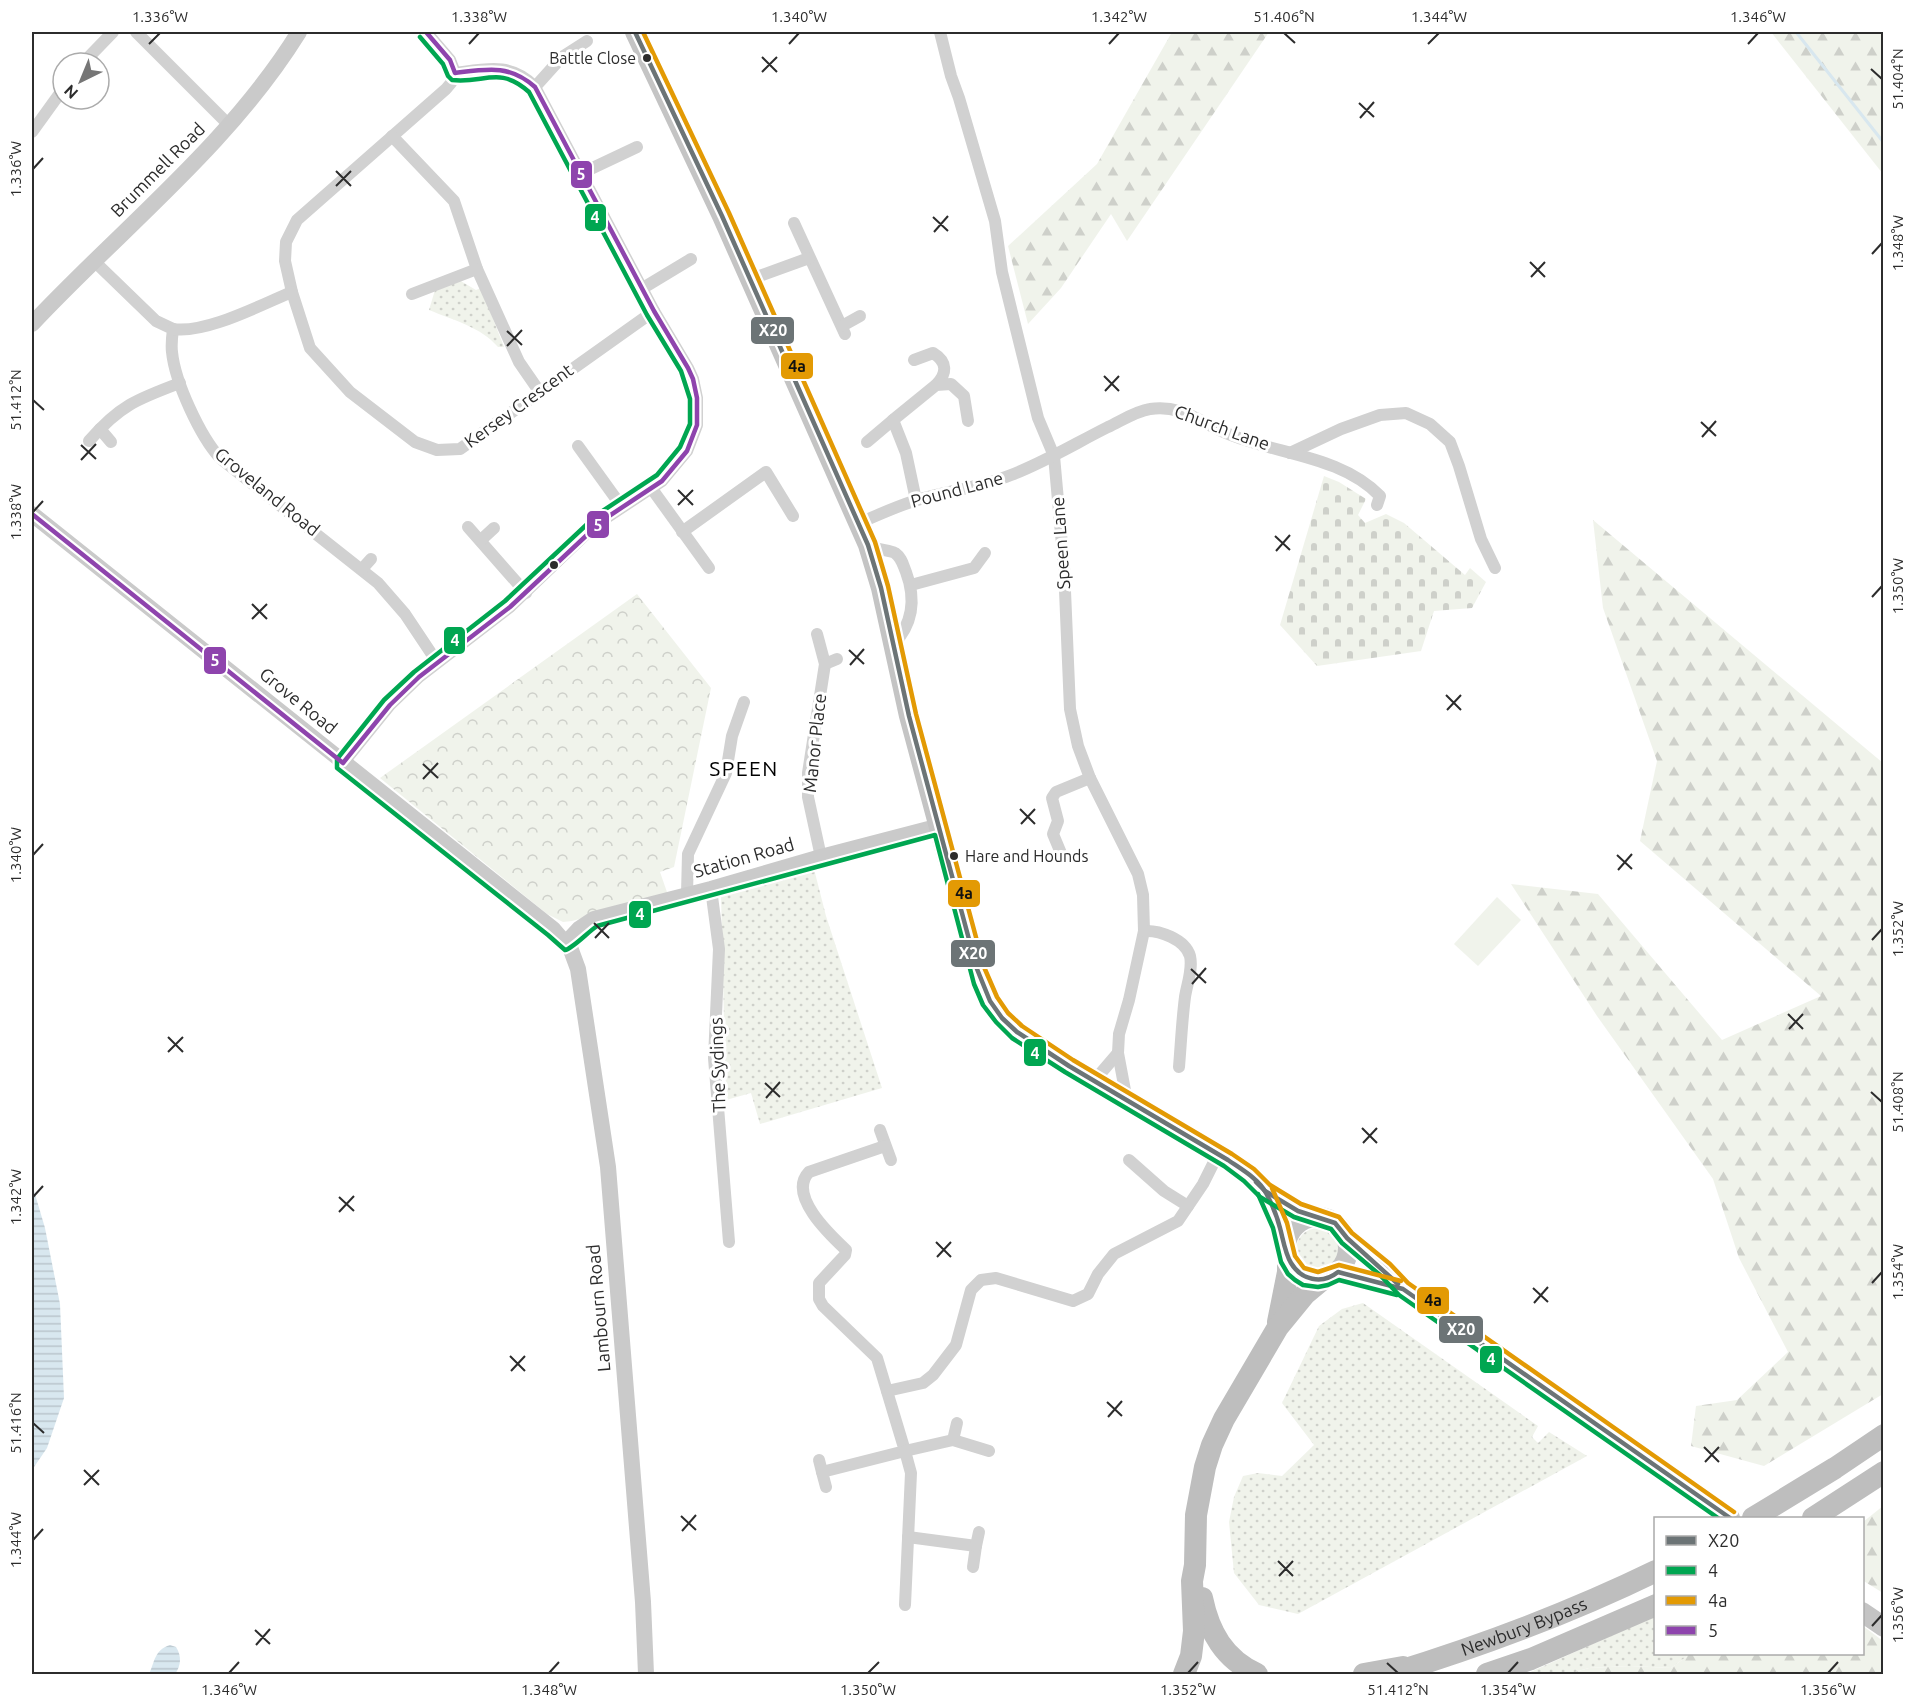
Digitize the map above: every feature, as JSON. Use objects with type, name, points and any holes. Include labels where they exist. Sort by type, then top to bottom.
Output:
[{"type":"highway","points":[[1278,1327],[1288,1272],[1287,1255]]},
{"type":"highway","points":[[1184,1674],[1191,1656],[1194,1631],[1192,1581],[1195,1565],[1196,1515],[1203,1475],[1212,1445],[1224,1419],[1278,1327],[1305,1294],[1331,1276]]},
{"type":"highway","points":[[1755,1517],[1816,1481],[1884,1435]]},
{"type":"highway","points":[[1815,1517],[1884,1473]]},
{"type":"highway","points":[[1195,1565],[1201,1583],[1206,1617],[1215,1637],[1241,1666],[1257,1674]]},
{"type":"highway","name":"Newbury Bypass","points":[[1390,1674],[1438,1659],[1565,1612],[1654,1571]]},
{"type":"highway","name":"Newbury Bypass","points":[[1487,1674],[1531,1659],[1654,1606]]},
{"type":"highway","points":[[1364,1674],[1438,1659]]},
{"type":"highway","points":[[1501,1674],[1531,1659]]},
{"type":"main road","points":[[635,32],[677,117],[751,279],[837,477],[860,523],[868,545],[909,716],[977,969],[990,1001],[1002,1018],[1017,1032],[1094,1081],[1218,1154],[1249,1175],[1265,1191],[1298,1211],[1335,1223],[1347,1238],[1385,1270],[1403,1289],[1730,1517]]},
{"type":"main road","points":[[1265,1191],[1280,1224],[1287,1255],[1294,1269],[1302,1276],[1310,1279],[1331,1276],[1403,1289]]},
{"type":"main road","points":[[1287,1255],[1288,1238],[1295,1227],[1306,1219],[1317,1217]]},
{"type":"main road","points":[[1331,1276],[1348,1255],[1347,1238]]},
{"type":"main road","points":[[1864,1613],[1884,1627]]},
{"type":"street","points":[[95,51],[113,32]]},
{"type":"street","points":[[136,32],[229,125]]},
{"type":"street","name":"Brummell Road","points":[[35,314],[94,261],[229,125],[275,69],[299,32]]},
{"type":"street","points":[[344,763],[390,705],[437,662],[510,607],[584,536],[622,507],[652,489],[672,471],[687,451],[697,425],[698,410],[693,380],[535,87],[525,77],[502,69],[455,72],[450,60],[426,32]]},
{"type":"street","name":"Speen Lane","points":[[940,32],[995,221],[1002,272],[1038,418],[1054,456],[1064,567],[1070,709],[1078,746],[1090,778],[1138,874],[1143,895],[1144,931],[1119,1034],[1118,1053],[1127,1101]]},
{"type":"street","points":[[535,87],[562,57],[587,41]]},
{"type":"street","name":"Kersey Crescent","points":[[455,72],[446,89],[292,226],[285,252],[286,271],[310,348],[350,392],[415,442],[437,450],[460,449],[654,311]]},
{"type":"street","points":[[32,132],[51,106]]},
{"type":"street","points":[[392,136],[454,201],[477,269],[519,362],[539,391]]},
{"type":"street","points":[[582,173],[637,147]]},
{"type":"street","points":[[794,223],[843,330],[860,316]]},
{"type":"street","points":[[751,279],[809,258]]},
{"type":"street","points":[[643,288],[691,259]]},
{"type":"street","points":[[94,261],[156,321],[173,329],[191,330],[210,325],[291,292]]},
{"type":"street","points":[[412,294],[477,269]]},
{"type":"street","name":"Groveland Road","points":[[173,329],[171,349],[180,382],[206,440],[220,458],[362,569],[405,614],[437,662]]},
{"type":"street","points":[[867,442],[944,377],[946,367],[933,353],[914,360]]},
{"type":"street","points":[[89,441],[121,408],[180,382]]},
{"type":"street","points":[[936,385],[951,384],[964,396],[968,421]]},
{"type":"street","name":"Church Lane","points":[[1054,456],[1148,409],[1180,410],[1226,433],[1317,460],[1347,472],[1371,486],[1380,496],[1377,505]]},
{"type":"street","points":[[1290,453],[1341,429],[1380,415],[1406,413],[1430,424],[1450,442],[1481,539],[1495,568]]},
{"type":"street","points":[[893,420],[906,453],[916,500]]},
{"type":"street","points":[[100,429],[111,442]]},
{"type":"street","points":[[578,446],[622,507]]},
{"type":"street","name":"Pound Lane","points":[[860,523],[889,509],[916,500],[968,489],[1009,476],[1054,456]]},
{"type":"street","points":[[682,532],[766,472],[793,516]]},
{"type":"street","points":[[652,489],[709,568]]},
{"type":"street","name":"Grove Road","points":[[32,514],[553,929],[566,943]]},
{"type":"street","points":[[468,527],[526,593]]},
{"type":"street","points":[[481,540],[495,528]]},
{"type":"street","points":[[868,545],[879,551],[893,552],[902,560],[911,585],[913,608],[903,635],[893,645]]},
{"type":"street","points":[[911,585],[974,568],[985,553]]},
{"type":"street","points":[[362,569],[371,559]]},
{"type":"street","name":"Manor Place","points":[[817,634],[831,662],[808,773],[808,797],[821,857]]},
{"type":"street","points":[[687,894],[688,854],[726,773],[732,736],[744,702]]},
{"type":"street","points":[[1063,858],[1053,834],[1058,821],[1053,798],[1056,792],[1090,778]]},
{"type":"street","name":"Station Road","points":[[566,943],[579,929],[594,919],[940,826]]},
{"type":"street","name":"The Sydings","points":[[711,889],[719,949],[714,1058],[729,1242]]},
{"type":"street","points":[[1144,931],[1156,930],[1193,952],[1184,1010],[1179,1066]]},
{"type":"street","name":"Lambourn Road","points":[[566,943],[578,969],[608,1167],[643,1602],[646,1674]]},
{"type":"street","points":[[1094,1081],[1118,1053]]},
{"type":"street","points":[[880,1130],[891,1161]]},
{"type":"street","points":[[885,1146],[809,1172],[804,1178],[803,1188],[812,1213],[820,1225],[846,1250],[845,1255],[819,1283],[819,1299],[823,1306],[877,1358],[911,1473],[905,1605]]},
{"type":"street","points":[[887,1391],[923,1383],[933,1376],[956,1345],[971,1290],[981,1280],[996,1278],[1073,1301],[1088,1294],[1098,1274],[1114,1254],[1178,1221],[1214,1165],[1218,1154]]},
{"type":"street","points":[[1129,1160],[1164,1191],[1188,1206]]},
{"type":"street","points":[[953,1440],[957,1423]]},
{"type":"street","points":[[826,1487],[821,1466],[953,1440],[989,1451]]},
{"type":"street","points":[[973,1567],[979,1532]]},
{"type":"street","points":[[908,1538],[976,1546]]},
{"type":"green space","points":[[1172,32],[1269,32],[1127,241],[1111,214],[1061,288],[1028,324],[1008,246],[1097,164]]},
{"type":"green space","points":[[1771,32],[1883,32],[1883,174]]},
{"type":"green space","points":[[459,280],[476,290],[481,288],[504,347],[498,347],[475,329],[429,310],[435,290]]},
{"type":"green space","points":[[1324,476],[1339,482],[1366,499],[1358,515],[1365,523],[1386,514],[1404,523],[1465,575],[1470,568],[1486,582],[1472,608],[1434,611],[1421,651],[1317,666],[1280,625]]},
{"type":"green space","points":[[1593,520],[1883,763],[1883,1394],[1764,1466],[1691,1446],[1696,1406],[1737,1400],[1788,1352],[1739,1258],[1713,1179],[1597,1016],[1511,884],[1598,894],[1722,1040],[1821,996],[1640,841],[1657,761],[1603,608]]},
{"type":"green space","points":[[637,594],[711,688],[674,867],[660,872],[668,895],[563,922],[547,914],[380,778]]},
{"type":"green space","points":[[814,869],[826,916],[882,1088],[760,1124],[751,1093],[726,1100],[721,895]]},
{"type":"green space","points":[[1497,897],[1521,920],[1478,966],[1454,944]]},
{"type":"green space","points":[[1318,1228],[1333,1235],[1340,1250],[1333,1265],[1318,1272],[1303,1265],[1296,1250],[1303,1235]]},
{"type":"green space","points":[[1363,1303],[1538,1426],[1532,1437],[1538,1443],[1549,1432],[1587,1456],[1298,1614],[1259,1605],[1234,1573],[1229,1522],[1234,1497],[1243,1476],[1258,1473],[1282,1476],[1314,1445],[1282,1403],[1319,1326],[1342,1309]]},
{"type":"green space","points":[[1883,1506],[1883,1593],[1864,1581],[1864,1521]]},
{"type":"green space","points":[[1654,1616],[1654,1655],[1687,1655],[1671,1668],[1630,1666],[1589,1668],[1568,1674],[1526,1674]]},
{"type":"green space","points":[[1864,1627],[1883,1641],[1883,1674],[1568,1674],[1589,1668],[1630,1666],[1671,1668],[1687,1655],[1864,1655]]},
{"type":"shaded area","points":[[32,1184],[45,1228],[60,1304],[64,1398],[47,1448],[32,1470]]},
{"type":"shaded area","points":[[170,1645],[176,1647],[180,1657],[179,1668],[175,1674],[149,1674],[158,1653]]},
{"type":"waterway","points":[[1796,32],[1884,143]]},
{"type":"transit line","name":"5","points":[[32,514],[343,763],[390,705],[419,677],[510,607],[603,520],[662,481],[687,451],[697,425],[697,398],[693,379],[654,311],[535,87],[507,71],[455,73],[450,60],[426,32]]},
{"type":"transit line","name":"X20","points":[[635,32],[722,216],[868,545],[881,588],[909,716],[977,969],[990,1001],[1002,1018],[1017,1032],[1069,1066],[1228,1160],[1254,1179],[1263,1188],[1270,1201],[1289,1259],[1300,1273],[1312,1279],[1319,1279],[1338,1272],[1403,1289],[1729,1517]]},
{"type":"transit line","name":"4a","points":[[643,32],[729,213],[875,542],[888,586],[916,714],[984,967],[997,997],[1008,1013],[1022,1026],[1073,1060],[1232,1154],[1254,1169],[1270,1185],[1301,1204],[1339,1217],[1352,1233],[1390,1264],[1408,1283],[1734,1512]]},
{"type":"transit line","name":"4","points":[[420,37],[443,64],[452,80],[500,77],[509,79],[529,92],[647,315],[681,371],[690,399],[690,424],[680,447],[657,475],[598,514],[505,601],[414,672],[384,700],[337,759],[337,768],[565,950],[597,926],[935,835],[974,984],[983,1005],[1012,1038],[1224,1166],[1260,1197],[1294,1217],[1331,1229],[1342,1243],[1380,1275],[1399,1295],[1717,1517]]},
{"type":"transit line","name":"X20","points":[[1256,1182],[1265,1191],[1298,1211],[1335,1223],[1347,1238],[1398,1284]]},
{"type":"transit line","name":"4a","points":[[1272,1188],[1287,1223],[1295,1256],[1304,1268],[1318,1272],[1339,1265],[1401,1281]]},
{"type":"transit line","name":"4","points":[[1258,1194],[1273,1228],[1281,1262],[1288,1274],[1295,1280],[1303,1285],[1318,1287],[1339,1280],[1397,1295]]},
{"type":"place","name":"Battle Close","points":[[647,58]]},
{"type":"place","name":"Hare and Hounds","points":[[954,856]]},
{"type":"district","name":"SPEEN","points":[[744,769]]}]
